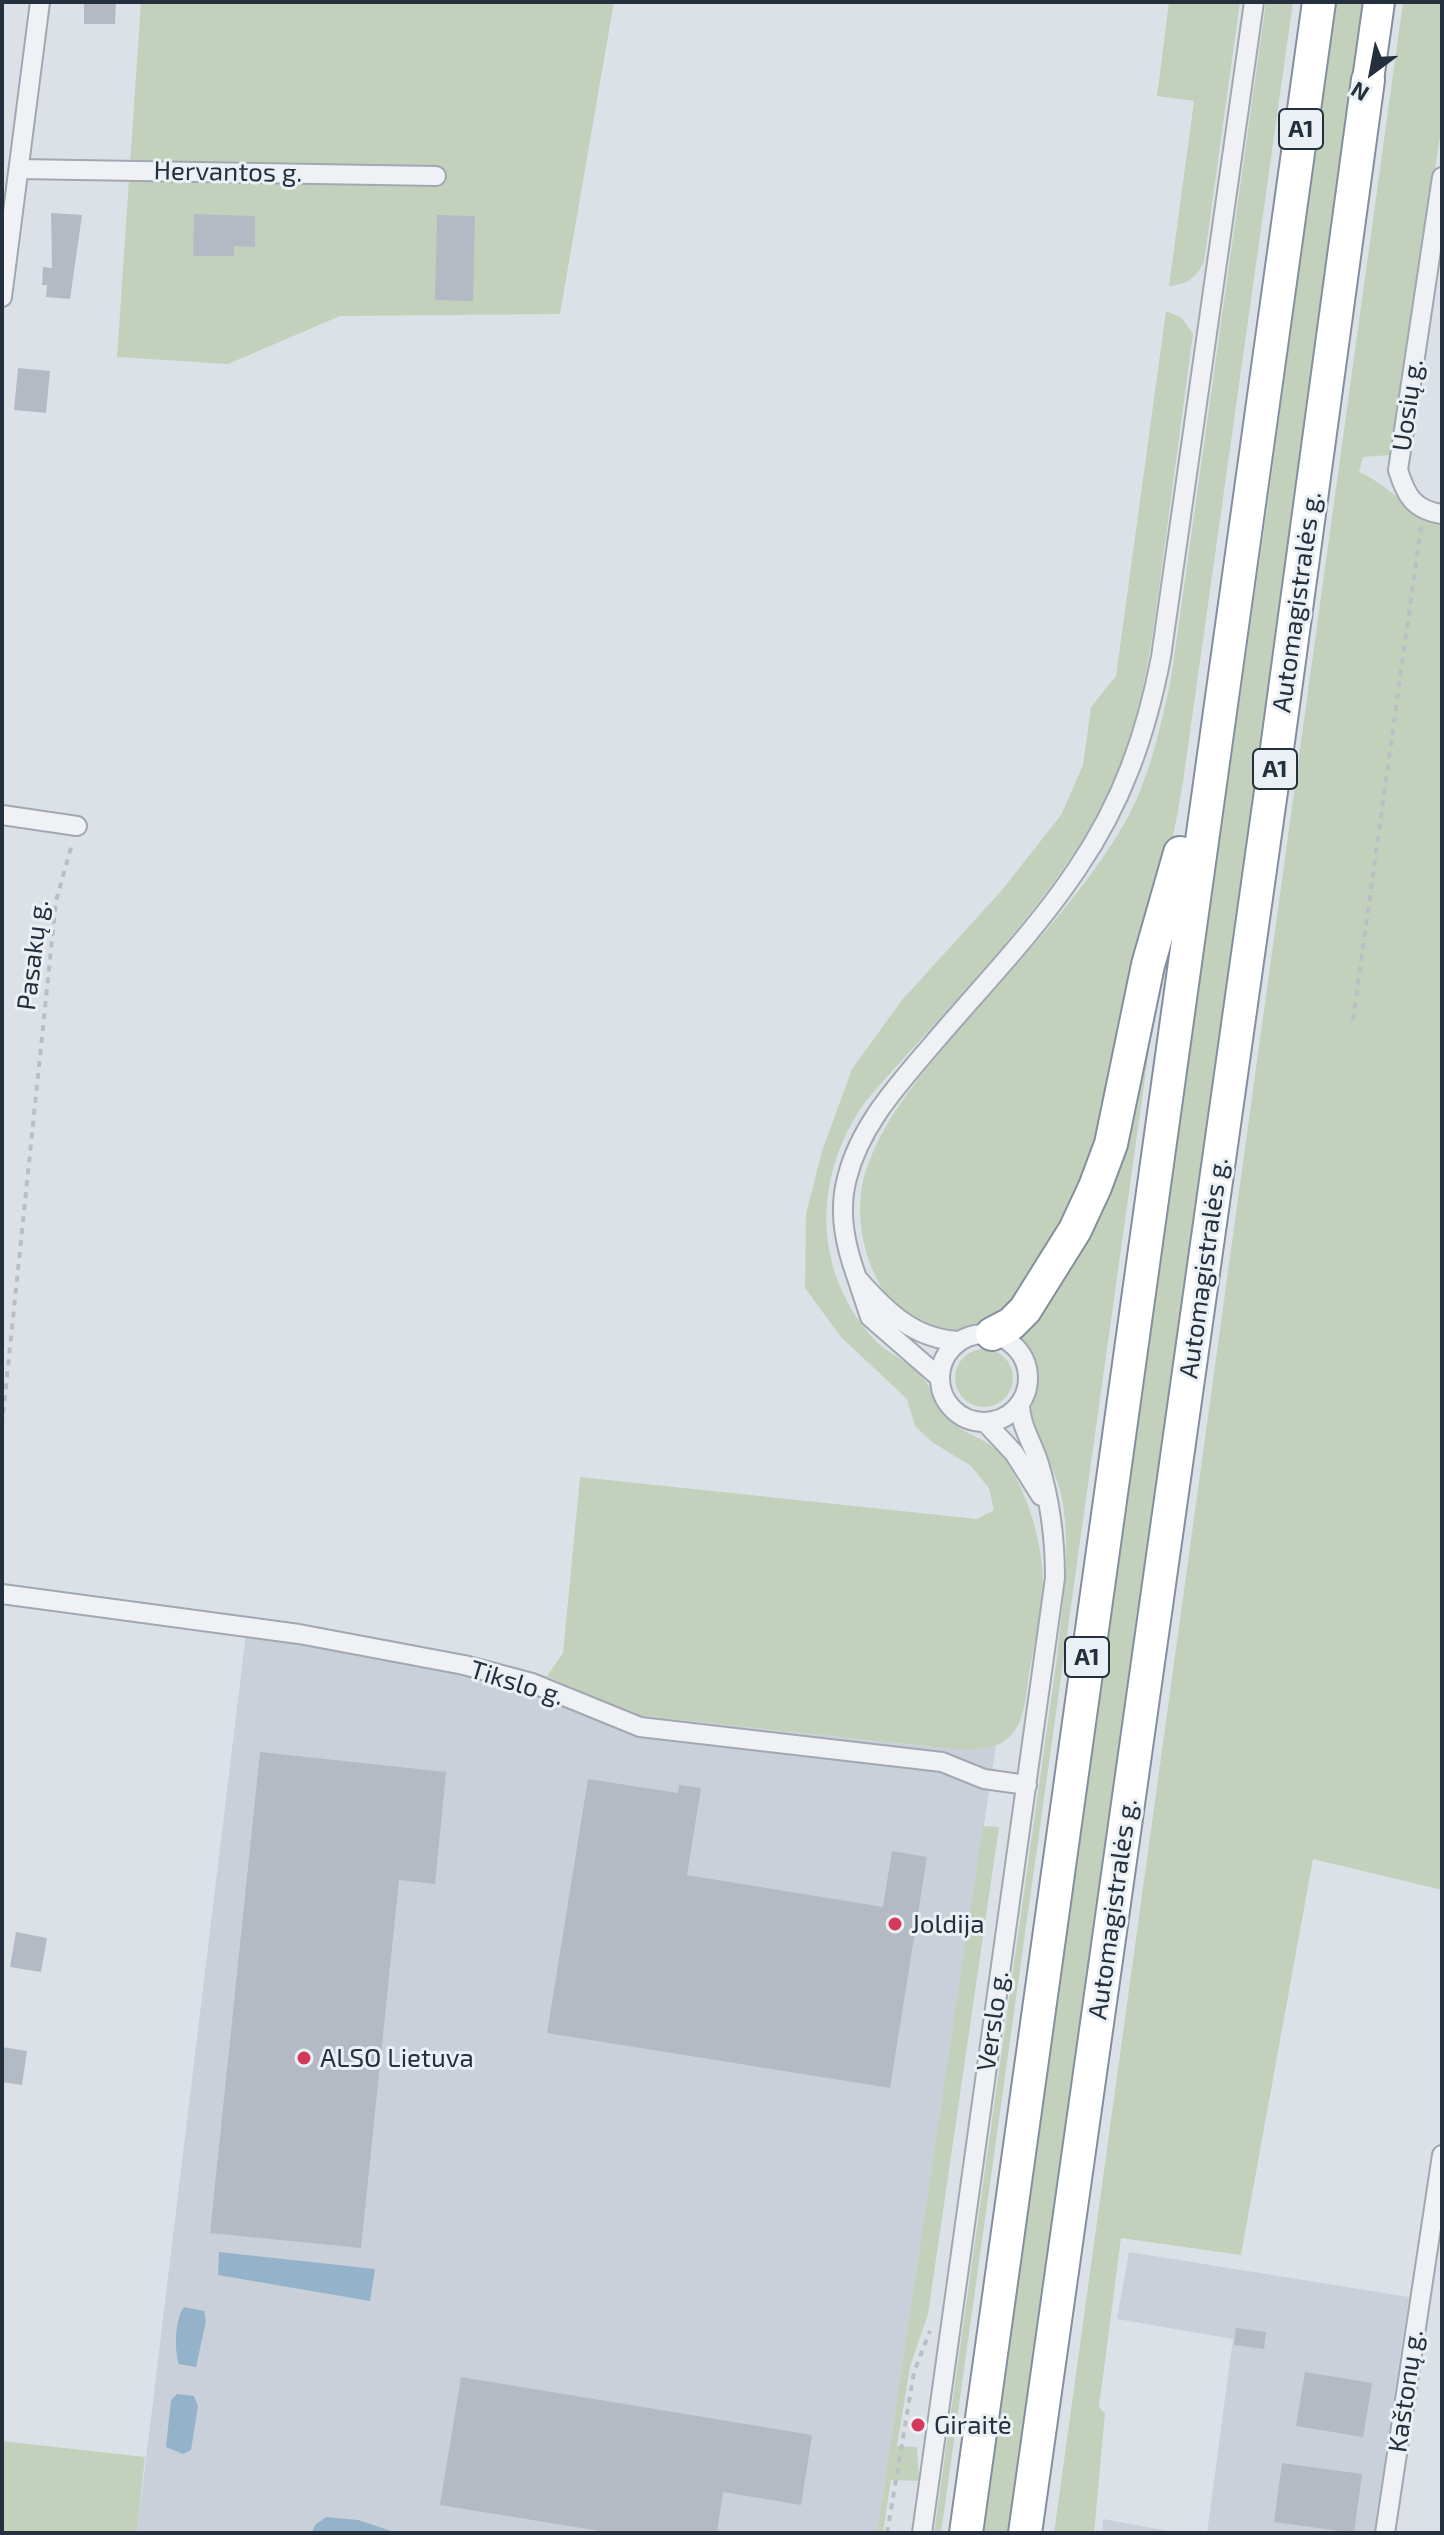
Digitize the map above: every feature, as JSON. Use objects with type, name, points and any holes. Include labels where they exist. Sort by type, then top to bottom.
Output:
[{"type":"highway","name":"A1","points":[[966,2533],[1319,2]]},
{"type":"highway","name":"Automagistralės g.","points":[[1025,2533],[1379,2]]},
{"type":"highway","points":[[992,1334],[1011,1324],[1025,1310],[1075,1230],[1111,1144],[1148,965],[1177,871],[1191,798],[1264,299],[1282,256]]},
{"type":"highway","points":[[1046,2533],[1107,2066],[1101,1997]]},
{"type":"street","points":[[2,297],[40,2]]},
{"type":"street","points":[[940,1378],[870,1317],[844,1234],[842,1208],[846,1178],[858,1147],[897,1086],[1075,872],[1122,794],[1140,749],[1161,657],[1254,2]]},
{"type":"street","name":"Hervantos g.","points":[[19,169],[436,176]]},
{"type":"street","name":"Uosių g.","points":[[1432,513],[1406,496],[1398,470],[1442,177]]},
{"type":"street","points":[[2,815],[77,826]]},
{"type":"street","points":[[857,1278],[904,1323],[938,1340],[960,1341],[981,1334],[1005,1339],[1023,1357],[1028,1383],[1020,1404],[1008,1416],[985,1422],[957,1413],[942,1392],[940,1378],[945,1357],[960,1341]]},
{"type":"street","name":"Verslo g.","points":[[922,2533],[1055,1578],[1055,1548],[1043,1479],[1023,1427],[1020,1404]]},
{"type":"street","name":"Verslo g.","points":[[985,1422],[1014,1453],[1048,1510]]},
{"type":"street","name":"Tikslo g.","points":[[2,1594],[314,1636],[464,1665],[532,1683],[640,1727],[942,1762],[984,1779],[1027,1785]]},
{"type":"street","name":"Kaštonų g.","points":[[1385,2533],[1442,2155]]},
{"type":"path","points":[[1353,1020],[1432,513]]},
{"type":"path","name":"Pasakų g.","points":[[2,1425],[56,901],[77,826]]},
{"type":"shaded area","points":[[248,1617],[392,1640],[547,1676],[633,1715],[953,1749],[996,1745],[877,2533],[137,2533]]},
{"type":"shaded area","points":[[1129,2252],[1409,2297],[1374,2533],[1207,2533],[1233,2339],[1117,2319]]},
{"type":"shaded area","points":[[1103,2519],[1180,2533],[1102,2533]]},
{"type":"green space","points":[[141,2],[614,2],[560,314],[340,316],[228,364],[117,357]]},
{"type":"green space","points":[[1169,2],[1240,2],[1204,262],[1190,280],[1169,286],[1194,101],[1157,96]]},
{"type":"green space","points":[[1266,2],[1293,2],[1183,782],[1108,1128],[1083,1190],[1019,1300],[995,1318],[962,1331],[932,1330],[907,1317],[886,1295],[871,1266],[862,1234],[860,1201],[866,1170],[887,1125],[915,1083],[1097,866],[1129,815],[1149,765],[1171,679]]},
{"type":"green space","points":[[1335,2],[1366,2],[1080,2050],[1009,2533],[978,2533],[1266,516]]},
{"type":"green space","points":[[1403,2],[1442,2],[1442,124],[1391,455],[1363,457],[1359,472],[1381,484],[1411,508],[1442,522],[1442,1890],[1313,1859],[1241,2255],[1121,2238],[1099,2407],[1105,2414],[1094,2533],[1054,2533]]},
{"type":"green space","points":[[1166,311],[1182,318],[1193,334],[1150,652],[1126,752],[1098,814],[1049,889],[989,963],[865,1102],[848,1130],[829,1190],[826,1221],[830,1251],[838,1281],[852,1310],[878,1343],[919,1373],[949,1420],[1001,1454],[1028,1505],[1040,1551],[1043,1594],[1021,1718],[1013,1734],[1001,1744],[988,1748],[953,1749],[633,1715],[547,1676],[563,1653],[580,1477],[977,1519],[994,1510],[989,1488],[971,1466],[932,1442],[915,1426],[907,1399],[841,1337],[805,1288],[806,1214],[822,1151],[852,1069],[902,1000],[1002,890],[1061,815],[1083,765],[1091,707],[1116,676]]},
{"type":"green space","points":[[1161,964],[941,2533],[934,2533],[1057,1657],[1065,1573],[1066,1531],[1060,1490],[1032,1421],[1036,1367],[1034,1357],[1018,1335],[1062,1269]]},
{"type":"green space","points":[[984,1349],[995,1351],[1004,1358],[1011,1367],[1011,1389],[1004,1398],[995,1405],[984,1407],[973,1405],[964,1398],[957,1389],[955,1378],[957,1367],[964,1358],[973,1351]]},
{"type":"green space","points":[[983,1826],[999,1827],[928,2314],[910,2367],[897,2446],[917,2447],[919,2481],[891,2480],[883,2533],[877,2533]]},
{"type":"green space","points":[[2,2441],[145,2457],[137,2533],[2,2533]]},
{"type":"water","points":[[219,2252],[375,2269],[370,2301],[218,2275]]},
{"type":"water","points":[[184,2307],[204,2311],[206,2321],[196,2367],[179,2364],[177,2358],[177,2327]]},
{"type":"water","points":[[177,2394],[194,2396],[198,2406],[191,2450],[183,2454],[166,2447],[171,2400]]},
{"type":"water","points":[[326,2517],[358,2520],[397,2533],[312,2533],[315,2525]]},
{"type":"building","points":[[84,2],[116,2],[115,24],[84,24]]},
{"type":"building","points":[[51,213],[82,215],[70,299],[46,297],[47,285],[42,285],[43,267],[52,268]]},
{"type":"building","points":[[194,214],[255,216],[255,247],[234,246],[234,256],[193,256]]},
{"type":"building","points":[[437,215],[475,216],[473,301],[435,300]]},
{"type":"building","points":[[18,368],[50,371],[46,413],[14,410]]},
{"type":"building","name":"ALSO Lietuva","points":[[260,1752],[446,1772],[435,1884],[399,1880],[361,2248],[210,2233]]},
{"type":"building","points":[[588,1779],[678,1793],[679,1785],[701,1788],[687,1875],[883,1907],[892,1851],[927,1857],[890,2088],[547,2033]]},
{"type":"building","points":[[16,1932],[47,1938],[41,1972],[10,1967]]},
{"type":"building","points":[[2,2047],[27,2051],[22,2085],[2,2082]]},
{"type":"building","points":[[1236,2328],[1266,2332],[1264,2349],[1234,2345]]},
{"type":"building","points":[[1305,2372],[1372,2383],[1363,2437],[1296,2426]]},
{"type":"building","points":[[461,2377],[812,2435],[801,2505],[723,2492],[717,2533],[612,2533],[440,2505]]},
{"type":"building","points":[[1282,2463],[1362,2474],[1354,2533],[1274,2522]]},
{"type":"place","name":"Joldija","points":[[895,1924]]},
{"type":"place","name":"ALSO Lietuva","points":[[304,2058]]},
{"type":"place","name":"Giraitė","points":[[918,2425]]}]
